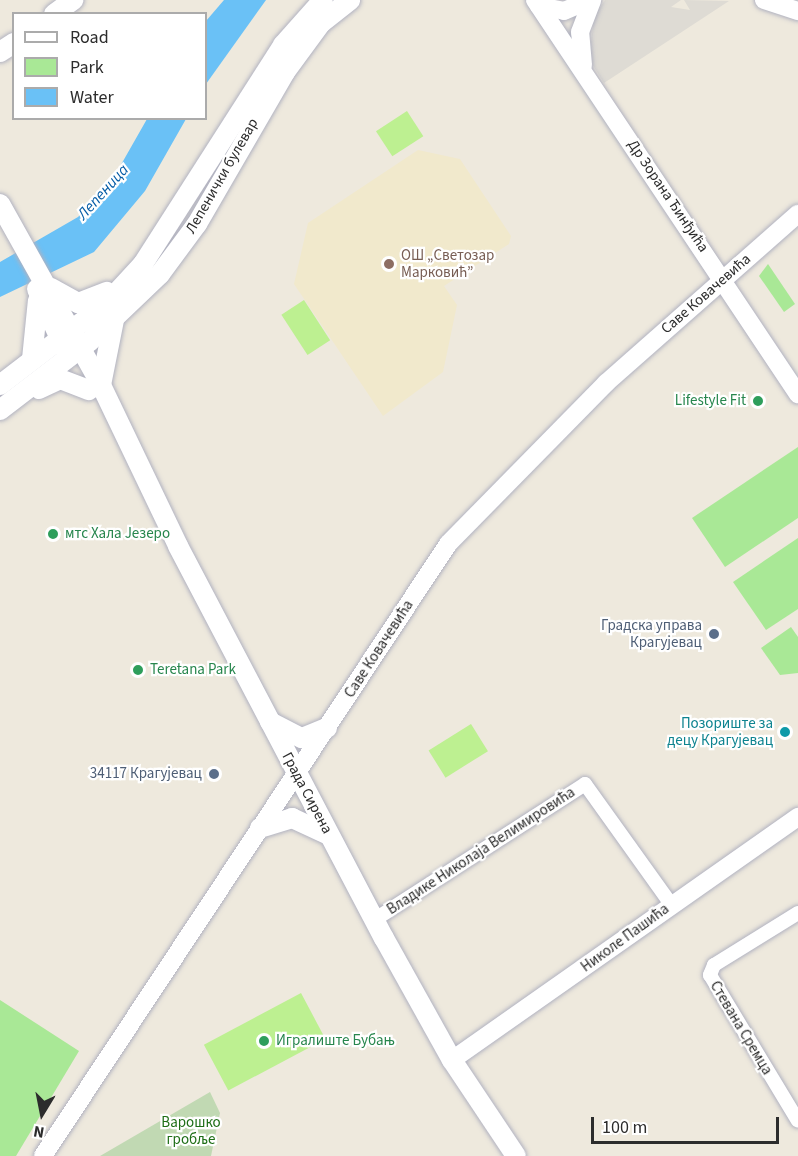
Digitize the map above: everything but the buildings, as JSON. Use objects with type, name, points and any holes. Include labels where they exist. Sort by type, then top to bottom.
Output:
[{"type":"main road","points":[[57,12],[73,0]]},
{"type":"main road","name":"Лепенички булевар","points":[[3,399],[32,359],[130,279],[159,243],[283,45],[323,0]]},
{"type":"main road","name":"Лепенички булевар","points":[[3,399],[75,352],[114,320],[171,260],[285,72],[321,23],[350,0]]},
{"type":"main road","name":"Града Сирена","points":[[0,204],[65,334],[115,419],[269,722],[374,920],[452,1060],[516,1156]]},
{"type":"main road","points":[[32,359],[41,283],[73,303],[86,303],[130,279]]},
{"type":"main road","points":[[3,399],[56,380],[95,387],[114,320]]},
{"type":"main road","points":[[269,722],[302,738],[327,728]]},
{"type":"main road","points":[[260,828],[292,818],[329,835]]},
{"type":"street","points":[[537,3],[564,11],[591,0]]},
{"type":"street","points":[[584,69],[580,32],[591,0]]},
{"type":"street","points":[[764,0],[798,11]]},
{"type":"street","name":"Др Зорана Ђинђића","points":[[537,3],[584,69],[798,394]]},
{"type":"street","name":"Саве Ковачевића","points":[[43,1156],[260,828],[468,520],[606,383],[798,214]]},
{"type":"street","name":"Владике Николаја Велимировића","points":[[374,920],[585,784],[671,904]]},
{"type":"street","name":"Николе Пашића","points":[[452,1060],[798,817]]},
{"type":"street","name":"Стевана Сремца","points":[[798,914],[745,943],[714,964],[712,984],[798,1121]]},
{"type":"shaded area","points":[[605,0],[681,0],[671,7],[690,10],[684,0],[729,1],[604,83],[589,59],[594,17]]},
{"type":"shaded area","name":"ОШ „Светозар Марковић”","points":[[418,150],[460,159],[511,236],[509,244],[444,286],[457,305],[443,372],[383,416],[294,284],[308,223]]},
{"type":"green space","points":[[407,111],[423,136],[392,156],[376,131]]},
{"type":"green space","points":[[768,264],[795,304],[784,312],[759,276]]},
{"type":"green space","points":[[304,300],[330,340],[307,355],[281,315]]},
{"type":"green space","points":[[798,447],[798,518],[725,567],[692,518]]},
{"type":"green space","points":[[798,538],[798,609],[766,630],[733,582]]},
{"type":"green space","points":[[791,627],[798,637],[798,673],[780,675],[761,648]]},
{"type":"green space","points":[[471,724],[488,751],[446,778],[429,750]]},
{"type":"green space","name":"Игралиште Бубањ","points":[[301,993],[325,1039],[228,1091],[204,1045]]},
{"type":"green space","points":[[0,1000],[79,1051],[16,1156],[0,1156]]},
{"type":"green space","name":"Варошко гробље","points":[[210,1092],[220,1113],[211,1156],[100,1156]]},
{"type":"water","points":[[224,0],[266,0],[207,83],[207,20]]},
{"type":"water","name":"Лепеница","points":[[146,120],[185,120],[145,191],[94,252],[0,297],[0,262],[78,217],[110,184]]},
{"type":"place","name":"ОШ „Светозар Марковић”","points":[[389,264]]},
{"type":"place","name":"Lifestyle Fit","points":[[758,401]]},
{"type":"place","name":"мтс Хала Језеро","points":[[53,534]]},
{"type":"place","name":"Градска управа Крагујевац","points":[[714,634]]},
{"type":"place","name":"Teretana Park","points":[[138,670]]},
{"type":"place","name":"Позориште за децу Крагујевац","points":[[785,732]]},
{"type":"place","name":"34117 Крагујевац","points":[[214,774]]},
{"type":"place","name":"Игралиште Бубањ","points":[[264,1041]]}]
